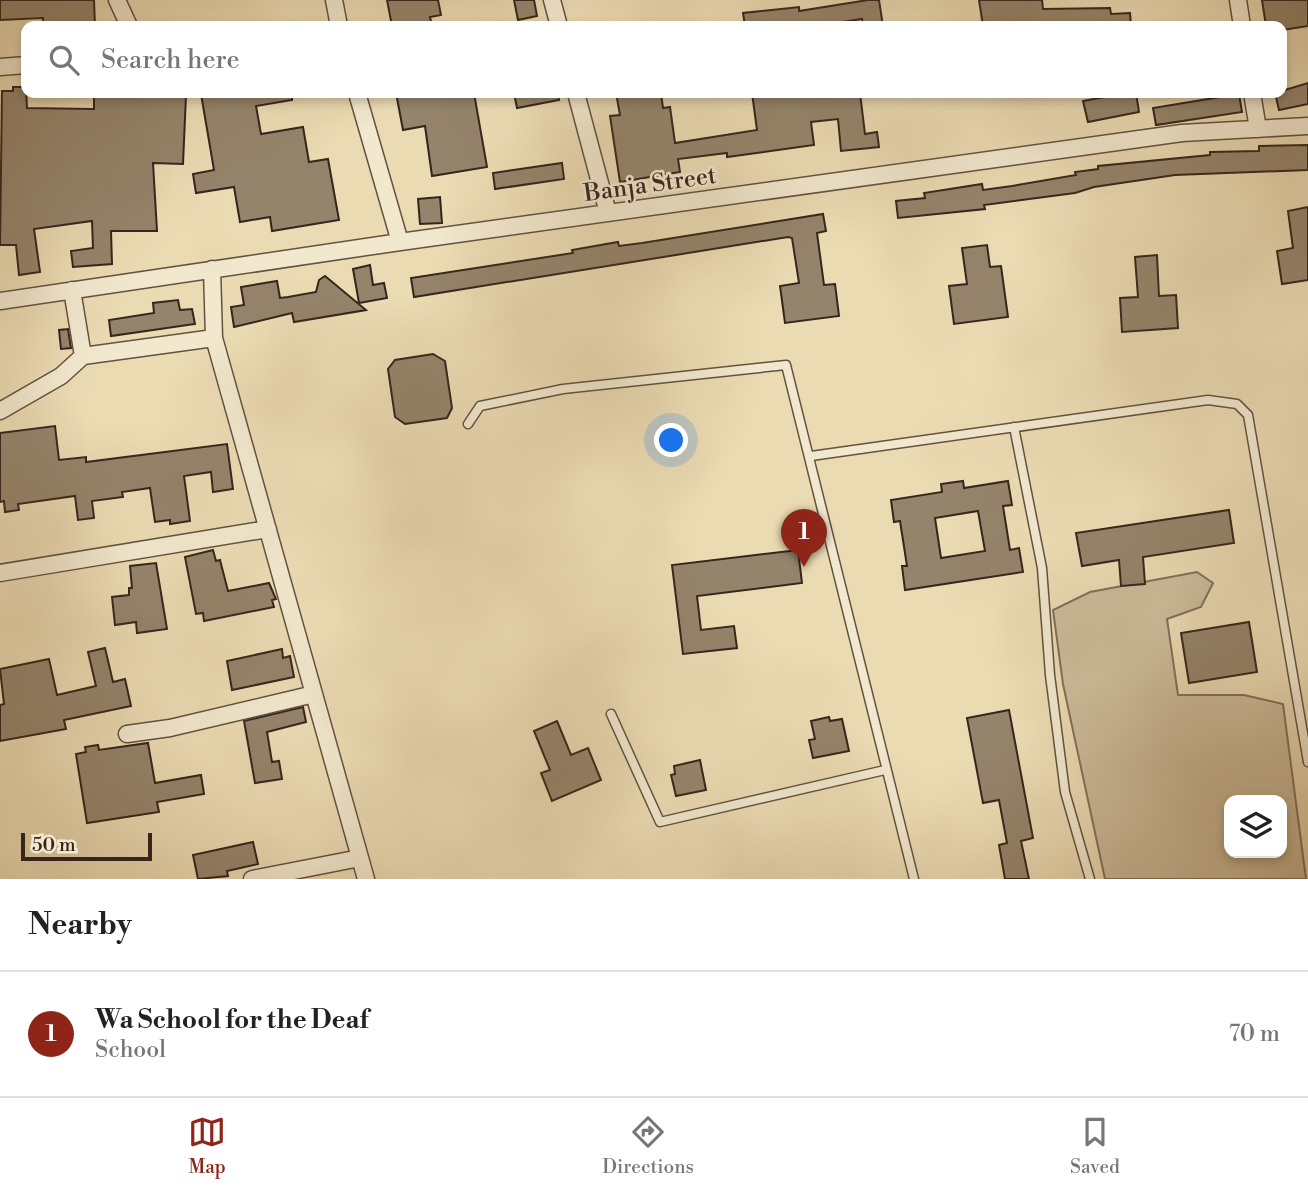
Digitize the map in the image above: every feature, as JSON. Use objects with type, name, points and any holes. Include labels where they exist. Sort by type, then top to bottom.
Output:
[{"type":"street","points":[[117,0],[127,21]]},
{"type":"street","points":[[334,0],[339,21]]},
{"type":"street","points":[[552,0],[558,21]]},
{"type":"street","points":[[1238,0],[1241,21]]},
{"type":"street","points":[[0,67],[21,65]]},
{"type":"street","points":[[358,98],[400,242]]},
{"type":"street","points":[[577,98],[608,213]]},
{"type":"street","points":[[1253,98],[1258,129]]},
{"type":"street","name":"Banja Street","points":[[0,301],[400,242],[1182,133],[1308,126]]},
{"type":"street","points":[[212,269],[214,338],[366,879]]},
{"type":"street","points":[[72,290],[83,356]]},
{"type":"street","points":[[0,411],[61,376],[83,356],[214,338]]},
{"type":"street","points":[[0,573],[268,529]]},
{"type":"street","points":[[127,734],[170,728],[314,694]]},
{"type":"street","points":[[253,879],[360,858]]},
{"type":"lane","points":[[468,424],[480,406],[563,389],[786,365],[811,456],[885,770],[914,879]]},
{"type":"lane","points":[[811,456],[1208,400],[1237,404],[1248,415],[1308,762]]},
{"type":"lane","points":[[1014,427],[1042,568],[1050,675],[1065,792],[1090,879]]},
{"type":"lane","points":[[611,714],[660,822],[885,770]]},
{"type":"shaded area","points":[[1197,572],[1213,583],[1201,607],[1167,619],[1178,695],[1244,695],[1283,704],[1306,879],[1105,879],[1063,684],[1053,610],[1090,592]]},
{"type":"building","points":[[0,0],[94,0],[95,21],[43,21],[43,18],[0,20]]},
{"type":"building","points":[[387,0],[438,0],[441,15],[430,17],[431,21],[391,21]]},
{"type":"building","points":[[514,0],[534,0],[537,16],[518,20]]},
{"type":"building","points":[[879,0],[882,21],[744,21],[743,13],[799,7],[799,11]]},
{"type":"building","points":[[979,0],[1042,0],[1043,9],[1110,8],[1111,14],[1130,13],[1131,21],[982,21]]},
{"type":"building","points":[[1262,0],[1308,0],[1308,26],[1287,29],[1287,21],[1265,21]]},
{"type":"building","points":[[1308,83],[1308,104],[1279,110],[1276,98],[1287,98],[1287,89]]},
{"type":"building","points":[[13,87],[21,87],[21,98],[27,98],[27,108],[94,109],[94,98],[186,98],[183,164],[153,163],[157,231],[111,231],[112,264],[73,267],[71,251],[93,248],[92,221],[34,229],[40,272],[19,275],[16,245],[0,245],[2,91],[13,91]]},
{"type":"building","points":[[202,98],[292,98],[256,106],[261,134],[303,127],[309,162],[328,159],[339,220],[272,231],[270,217],[240,222],[234,187],[196,193],[193,174],[214,170]]},
{"type":"building","points":[[397,98],[475,98],[487,167],[432,176],[425,126],[403,130]]},
{"type":"building","points":[[515,98],[559,98],[559,100],[517,108]]},
{"type":"building","points":[[617,98],[662,98],[663,108],[670,107],[675,143],[757,130],[753,98],[861,98],[865,134],[877,132],[879,147],[841,151],[838,119],[811,122],[814,145],[727,157],[727,153],[678,159],[680,172],[620,182],[610,116],[620,115]]},
{"type":"building","points":[[1137,98],[1139,112],[1088,122],[1083,101]]},
{"type":"building","points":[[1214,98],[1240,98],[1242,112],[1156,125],[1153,108]]},
{"type":"building","points":[[1308,145],[1308,170],[1175,175],[1094,187],[1075,193],[984,205],[985,209],[898,218],[896,201],[925,198],[924,193],[982,184],[983,190],[1012,186],[1076,175],[1075,172],[1098,169],[1098,166],[1210,155],[1210,152],[1259,151],[1259,146]]},
{"type":"building","points":[[562,163],[564,179],[495,189],[493,173]]},
{"type":"building","points":[[440,197],[442,223],[420,224],[418,199]]},
{"type":"building","points":[[1308,207],[1308,280],[1282,284],[1277,251],[1293,248],[1288,211]]},
{"type":"building","points":[[823,214],[826,231],[817,233],[824,285],[835,284],[839,316],[785,323],[780,286],[799,283],[792,238],[788,237],[414,297],[411,278],[573,253],[572,250],[618,242],[619,246],[642,243]]},
{"type":"building","points":[[987,245],[990,267],[1001,266],[1008,317],[954,324],[949,286],[967,284],[962,248]]},
{"type":"building","points":[[1157,255],[1159,296],[1176,295],[1178,328],[1122,332],[1120,298],[1138,297],[1135,257]]},
{"type":"building","points":[[370,265],[373,285],[384,283],[387,298],[359,303],[353,269]]},
{"type":"building","points":[[325,276],[366,310],[294,322],[292,313],[234,327],[231,307],[244,305],[241,287],[277,281],[280,298],[288,297],[316,292],[319,280]]},
{"type":"building","points":[[178,300],[180,310],[192,309],[195,324],[111,336],[109,320],[154,313],[153,303]]},
{"type":"building","points":[[68,329],[71,348],[61,349],[59,330]]},
{"type":"building","points":[[433,354],[445,361],[452,408],[447,418],[405,424],[395,417],[388,369],[395,360]]},
{"type":"building","points":[[55,426],[59,460],[86,457],[86,462],[227,444],[233,489],[213,492],[211,472],[184,476],[190,521],[170,524],[170,520],[155,522],[150,488],[122,492],[123,497],[92,501],[94,518],[78,520],[75,496],[18,504],[19,510],[5,512],[4,501],[0,502],[0,433]]},
{"type":"building","points":[[963,481],[964,488],[1008,481],[1012,505],[1003,506],[1010,550],[1019,548],[1023,572],[905,590],[902,566],[907,566],[900,521],[894,522],[891,500],[942,492],[941,484]],"holes":[[[978,511],[985,551],[941,558],[935,518]]]},
{"type":"building","points":[[1229,510],[1234,543],[1143,557],[1145,584],[1121,586],[1119,560],[1082,566],[1076,533]]},
{"type":"building","points":[[213,550],[216,561],[220,560],[228,591],[269,583],[276,599],[272,600],[274,607],[204,621],[203,613],[196,614],[185,557]]},
{"type":"building","points":[[798,550],[802,583],[697,596],[701,630],[734,626],[737,648],[683,654],[672,565]]},
{"type":"building","points":[[156,563],[167,629],[137,633],[136,622],[115,625],[112,597],[129,595],[129,588],[132,588],[130,566]]},
{"type":"building","points":[[1249,622],[1257,672],[1189,683],[1181,633]]},
{"type":"building","points":[[105,648],[113,682],[125,679],[131,706],[64,720],[66,729],[0,741],[0,705],[4,704],[0,669],[49,659],[57,695],[96,686],[88,652]]},
{"type":"building","points":[[282,649],[283,658],[290,656],[294,677],[232,690],[227,661]]},
{"type":"building","points":[[303,707],[306,722],[267,732],[272,762],[279,761],[282,779],[255,783],[244,721]]},
{"type":"building","points":[[1009,710],[1033,838],[1021,841],[1029,879],[1005,879],[999,845],[1007,843],[999,800],[983,803],[967,718]]},
{"type":"building","points":[[829,717],[830,721],[842,719],[849,751],[813,758],[809,740],[815,739],[811,721]]},
{"type":"building","points":[[557,721],[571,755],[588,748],[601,780],[552,801],[541,773],[550,770],[534,731]]},
{"type":"building","points":[[148,743],[155,783],[201,775],[204,794],[157,802],[159,812],[87,823],[76,754],[86,752],[85,747],[98,745],[99,750]]},
{"type":"building","points":[[700,760],[706,790],[676,796],[671,775],[675,774],[674,766]]},
{"type":"building","points":[[253,842],[258,864],[227,871],[228,876],[198,879],[193,855]]},
{"type":"place","name":"Wa School for the Deaf","points":[[804,567]]}]
